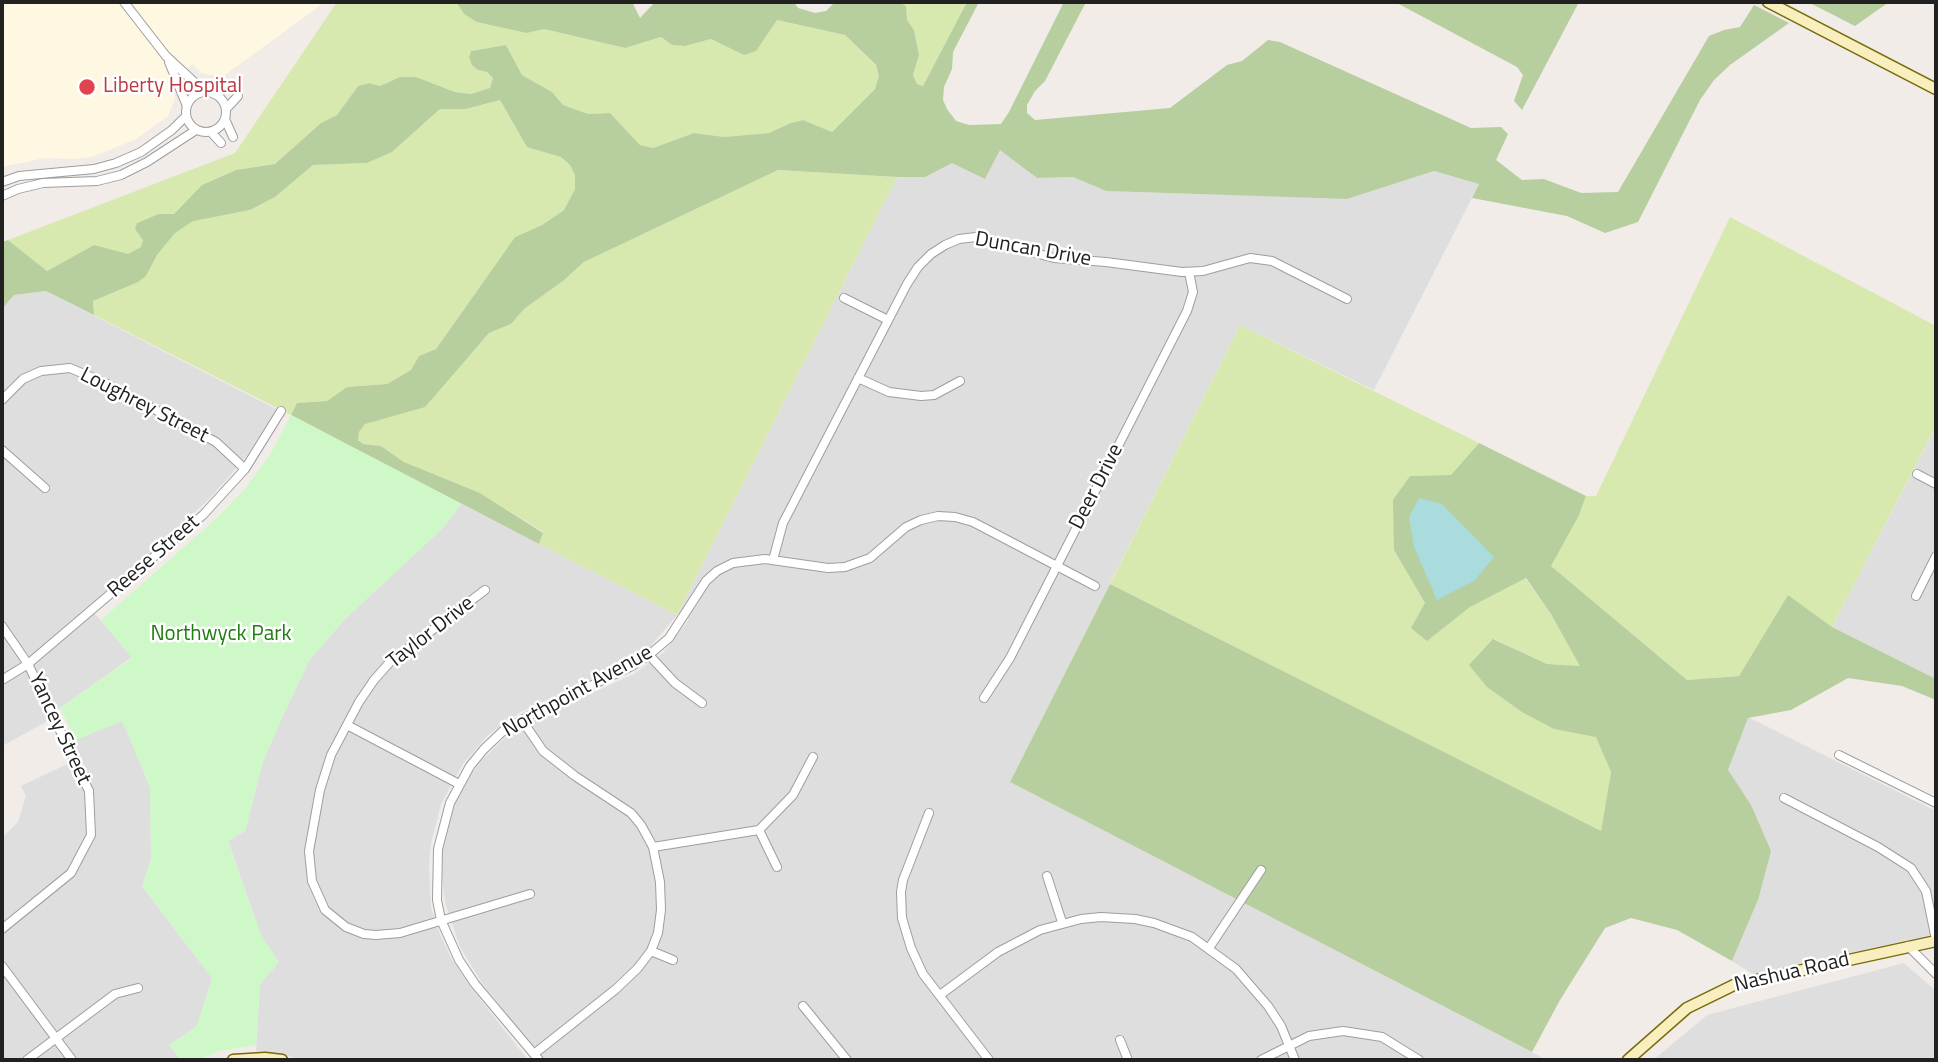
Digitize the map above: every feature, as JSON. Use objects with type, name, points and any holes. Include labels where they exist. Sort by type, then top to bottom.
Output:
[{"type":"street","points":[[124,2],[166,56],[205,92],[222,100],[226,109],[225,119],[220,128],[211,132],[196,130],[186,116],[187,106],[193,97],[205,92]]},
{"type":"street","points":[[1768,2],[1936,89]]},
{"type":"street","points":[[166,56],[187,106]]},
{"type":"street","points":[[214,94],[232,86]]},
{"type":"street","points":[[226,109],[239,96]]},
{"type":"street","points":[[2,182],[19,176],[73,172],[116,163],[141,152],[172,130],[186,116]]},
{"type":"street","points":[[225,119],[233,137]]},
{"type":"street","points":[[2,196],[43,183],[97,181],[121,175],[147,162],[196,130]]},
{"type":"street","points":[[211,132],[221,143]]},
{"type":"street","name":"Duncan Drive","points":[[772,560],[783,523],[918,267],[931,254],[959,239],[976,237],[1072,261],[1106,262],[1189,272],[1203,271],[1250,258],[1272,261],[1347,299]]},
{"type":"street","name":"Deer Drive","points":[[984,698],[1010,658],[1187,311],[1193,292],[1189,272]]},
{"type":"street","points":[[844,298],[888,320]]},
{"type":"street","name":"Loughrey Street","points":[[2,400],[23,379],[41,371],[70,368],[105,383],[216,442],[245,469]]},
{"type":"street","points":[[858,378],[889,392],[921,396],[934,394],[960,381]]},
{"type":"street","name":"Reese Street","points":[[2,680],[29,664],[203,515],[245,469],[281,411]]},
{"type":"street","points":[[2,450],[45,488]]},
{"type":"street","points":[[1917,474],[1936,484]]},
{"type":"street","name":"Northpoint Avenue","points":[[537,1057],[470,979],[454,951],[442,920],[438,900],[438,849],[444,821],[459,784],[484,749],[503,731],[649,655],[669,638],[706,581],[717,571],[742,561],[772,560],[828,568],[859,563],[870,558],[906,527],[938,516],[955,517],[972,522],[1095,586]]},
{"type":"street","points":[[1916,596],[1936,556]]},
{"type":"street","name":"Taylor Drive","points":[[485,590],[390,662],[374,680],[346,725],[331,755],[311,831],[312,881],[325,910],[346,927],[364,934],[400,933],[530,894]]},
{"type":"street","name":"Yancey Street","points":[[2,626],[29,664],[89,791],[91,835],[71,873],[2,929]]},
{"type":"street","points":[[649,655],[675,683],[702,703]]},
{"type":"street","points":[[522,720],[543,751],[631,813],[653,846],[660,882],[661,910],[658,933],[651,951],[616,989],[537,1057]]},
{"type":"street","points":[[346,725],[459,784]]},
{"type":"street","points":[[1839,755],[1936,803]]},
{"type":"street","points":[[653,846],[759,830],[793,795],[813,757]]},
{"type":"street","points":[[1784,798],[1911,868],[1926,891],[1936,940]]},
{"type":"street","points":[[929,813],[903,880],[902,918],[917,961],[989,1060]]},
{"type":"street","points":[[759,830],[777,867]]},
{"type":"street","points":[[1209,948],[1261,870]]},
{"type":"street","points":[[1047,876],[1062,922]]},
{"type":"street","points":[[940,995],[1018,940],[1062,922],[1101,917],[1135,919],[1173,929],[1209,948],[1236,969],[1253,986],[1281,1026],[1295,1060]]},
{"type":"street","name":"Nashua Road","points":[[1628,1060],[1687,1008],[1727,988],[1756,978],[1936,940]]},
{"type":"street","points":[[1908,946],[1936,974]]},
{"type":"street","points":[[651,951],[673,960]]},
{"type":"street","points":[[2,965],[72,1060]]},
{"type":"street","points":[[27,1060],[115,994],[138,988]]},
{"type":"street","points":[[803,1006],[847,1060]]},
{"type":"street","points":[[1261,1060],[1309,1036],[1354,1031],[1382,1037],[1419,1060]]},
{"type":"street","points":[[1120,1040],[1128,1060]]},
{"type":"street","points":[[233,1060],[282,1060]]},
{"type":"shaded area","name":"Liberty Hospital","points":[[2,2],[325,2],[222,77],[201,73],[193,64],[169,84],[174,90],[175,98],[168,116],[136,139],[92,157],[44,158],[2,167]]},
{"type":"shaded area","points":[[914,143],[985,179],[1000,149],[1037,178],[1073,177],[1106,191],[1347,199],[1434,171],[1479,184],[1374,390],[1240,325],[1010,782],[1547,1060],[544,1060],[482,983],[460,947],[445,902],[443,850],[458,796],[482,760],[508,735],[535,719],[634,674],[664,652],[689,619],[678,613]]},
{"type":"shaded area","name":"Northwyck Park","points":[[46,291],[276,409],[247,455],[206,502],[90,608],[132,657],[60,708],[46,722],[2,746],[2,309],[14,295]]},
{"type":"shaded area","points":[[1936,427],[1936,679],[1832,627]]},
{"type":"shaded area","name":"Northwyck Park","points":[[461,504],[677,615],[649,648],[632,660],[521,712],[488,735],[463,764],[441,804],[431,844],[431,908],[450,956],[472,989],[528,1060],[302,1060],[256,1051],[260,984],[279,962],[261,935],[228,841],[245,831],[263,762],[310,659],[345,619],[444,527]]},
{"type":"shaded area","points":[[1748,717],[1936,811],[1936,934],[1753,974],[1732,961],[1758,900],[1728,770]]},
{"type":"shaded area","points":[[122,720],[150,787],[151,859],[142,886],[212,978],[197,1026],[169,1045],[181,1060],[2,1060],[2,838],[18,822],[26,796],[21,786],[78,759],[70,742]]},
{"type":"shaded area","points":[[1904,963],[1936,991],[1936,1060],[1653,1060],[1707,1015]]},
{"type":"green space","points":[[337,2],[456,2],[464,14],[527,33],[544,29],[625,48],[661,37],[672,45],[685,46],[711,39],[744,55],[777,20],[845,35],[876,66],[879,76],[875,89],[832,132],[803,120],[770,133],[724,137],[694,133],[653,148],[640,145],[610,113],[588,114],[563,105],[552,92],[522,75],[506,45],[471,51],[469,57],[478,70],[487,72],[493,78],[490,88],[471,94],[455,92],[416,77],[400,77],[380,86],[369,83],[358,86],[337,115],[321,123],[275,164],[236,170],[202,185],[174,214],[159,214],[141,248],[128,255],[94,245],[47,271],[8,240],[235,153]]},
{"type":"green space","points":[[456,2],[632,2],[640,18],[655,2],[794,2],[798,8],[815,13],[826,11],[835,2],[899,2],[906,6],[907,20],[914,30],[919,55],[913,75],[917,84],[923,86],[967,2],[979,2],[953,52],[952,69],[944,87],[943,100],[947,109],[956,121],[969,125],[1001,124],[1064,2],[1086,2],[1045,81],[1027,105],[1027,113],[1035,120],[1170,108],[1227,65],[1242,61],[1268,40],[1280,42],[1471,128],[1501,127],[1508,134],[1496,160],[1522,180],[1544,179],[1581,193],[1618,192],[1709,36],[1740,27],[1754,5],[1789,23],[1730,65],[1714,80],[1700,100],[1638,222],[1605,233],[1567,216],[1472,198],[1479,184],[1434,171],[1347,199],[1106,191],[1073,177],[1037,178],[1000,150],[985,179],[952,163],[925,177],[778,170],[584,262],[524,309],[511,324],[489,333],[425,407],[365,424],[359,432],[358,440],[363,444],[381,446],[404,462],[480,493],[543,533],[539,544],[291,415],[297,403],[327,401],[347,387],[387,384],[411,370],[419,356],[436,349],[515,237],[542,225],[564,210],[575,189],[575,175],[570,165],[561,157],[527,147],[500,100],[466,109],[440,109],[392,152],[367,163],[313,165],[275,197],[250,210],[193,221],[175,233],[157,255],[146,276],[93,301],[94,315],[46,291],[14,295],[2,309],[2,242],[8,240],[47,271],[94,245],[128,254],[141,247],[143,240],[135,229],[137,223],[159,214],[174,214],[202,185],[236,170],[275,164],[321,123],[337,115],[358,86],[369,83],[380,86],[400,77],[416,77],[455,92],[471,94],[490,88],[493,78],[472,65],[469,57],[471,51],[506,45],[522,75],[552,92],[563,105],[588,114],[610,113],[640,145],[653,148],[694,133],[724,137],[769,133],[803,120],[832,132],[875,89],[879,76],[876,65],[845,35],[777,20],[756,51],[744,55],[711,39],[685,46],[672,45],[661,37],[625,48],[544,29],[527,33],[477,22],[464,14]]},
{"type":"green space","points":[[899,2],[967,2],[923,86],[917,84],[913,75],[919,55],[914,30],[907,20],[906,6]]},
{"type":"green space","points":[[1395,2],[1579,2],[1522,110],[1514,101],[1523,75],[1517,67]]},
{"type":"green space","points":[[1808,2],[1889,2],[1855,26]]},
{"type":"green space","points":[[500,100],[527,146],[561,157],[570,165],[575,174],[575,189],[564,210],[542,225],[515,237],[436,349],[419,356],[411,370],[387,384],[347,387],[327,401],[297,403],[291,415],[94,315],[93,301],[146,276],[157,255],[175,233],[193,220],[250,210],[275,197],[313,165],[367,163],[392,152],[440,109],[466,109]]},
{"type":"green space","points":[[778,170],[897,177],[677,615],[539,544],[543,532],[480,493],[404,462],[381,446],[363,444],[358,440],[359,432],[365,424],[473,351],[489,333],[511,324],[524,309],[584,262]]},
{"type":"green space","points":[[1730,217],[1936,326],[1936,426],[1832,627],[1788,595],[1739,676],[1687,680],[1551,566],[1586,496],[1596,496]]},
{"type":"green space","points":[[1240,325],[1479,443],[1451,475],[1410,476],[1394,550],[1425,603],[1427,640],[1470,607],[1525,578],[1551,614],[1581,666],[1547,664],[1494,639],[1554,729],[1596,736],[1611,772],[1601,831],[1110,584]]},
{"type":"green space","name":"Northwyck Park","points":[[291,415],[461,504],[444,527],[345,619],[310,659],[263,762],[245,831],[228,841],[261,935],[279,962],[260,984],[256,1045],[219,1051],[198,1060],[181,1060],[169,1045],[197,1026],[212,978],[142,886],[151,859],[150,787],[122,721],[76,740],[60,708],[132,658],[101,620],[218,517],[244,490],[270,455]]},
{"type":"green space","points":[[1479,443],[1586,496],[1578,517],[1551,566],[1687,680],[1739,676],[1788,595],[1832,627],[1936,679],[1936,700],[1902,686],[1848,678],[1791,710],[1748,718],[1728,770],[1751,805],[1771,851],[1758,900],[1732,961],[1677,930],[1631,918],[1605,928],[1560,1000],[1532,1052],[1010,782],[1110,584],[1601,831],[1611,772],[1596,737],[1554,729],[1522,712],[1487,687],[1469,665],[1493,639],[1547,664],[1580,666],[1551,614],[1526,578],[1470,607],[1427,641],[1411,628],[1425,603],[1394,550],[1393,500],[1410,476],[1451,475]]},
{"type":"water","points":[[1419,498],[1442,504],[1494,557],[1474,581],[1437,600],[1414,547],[1409,517]]},
{"type":"place","name":"Liberty Hospital","points":[[87,87]]}]
